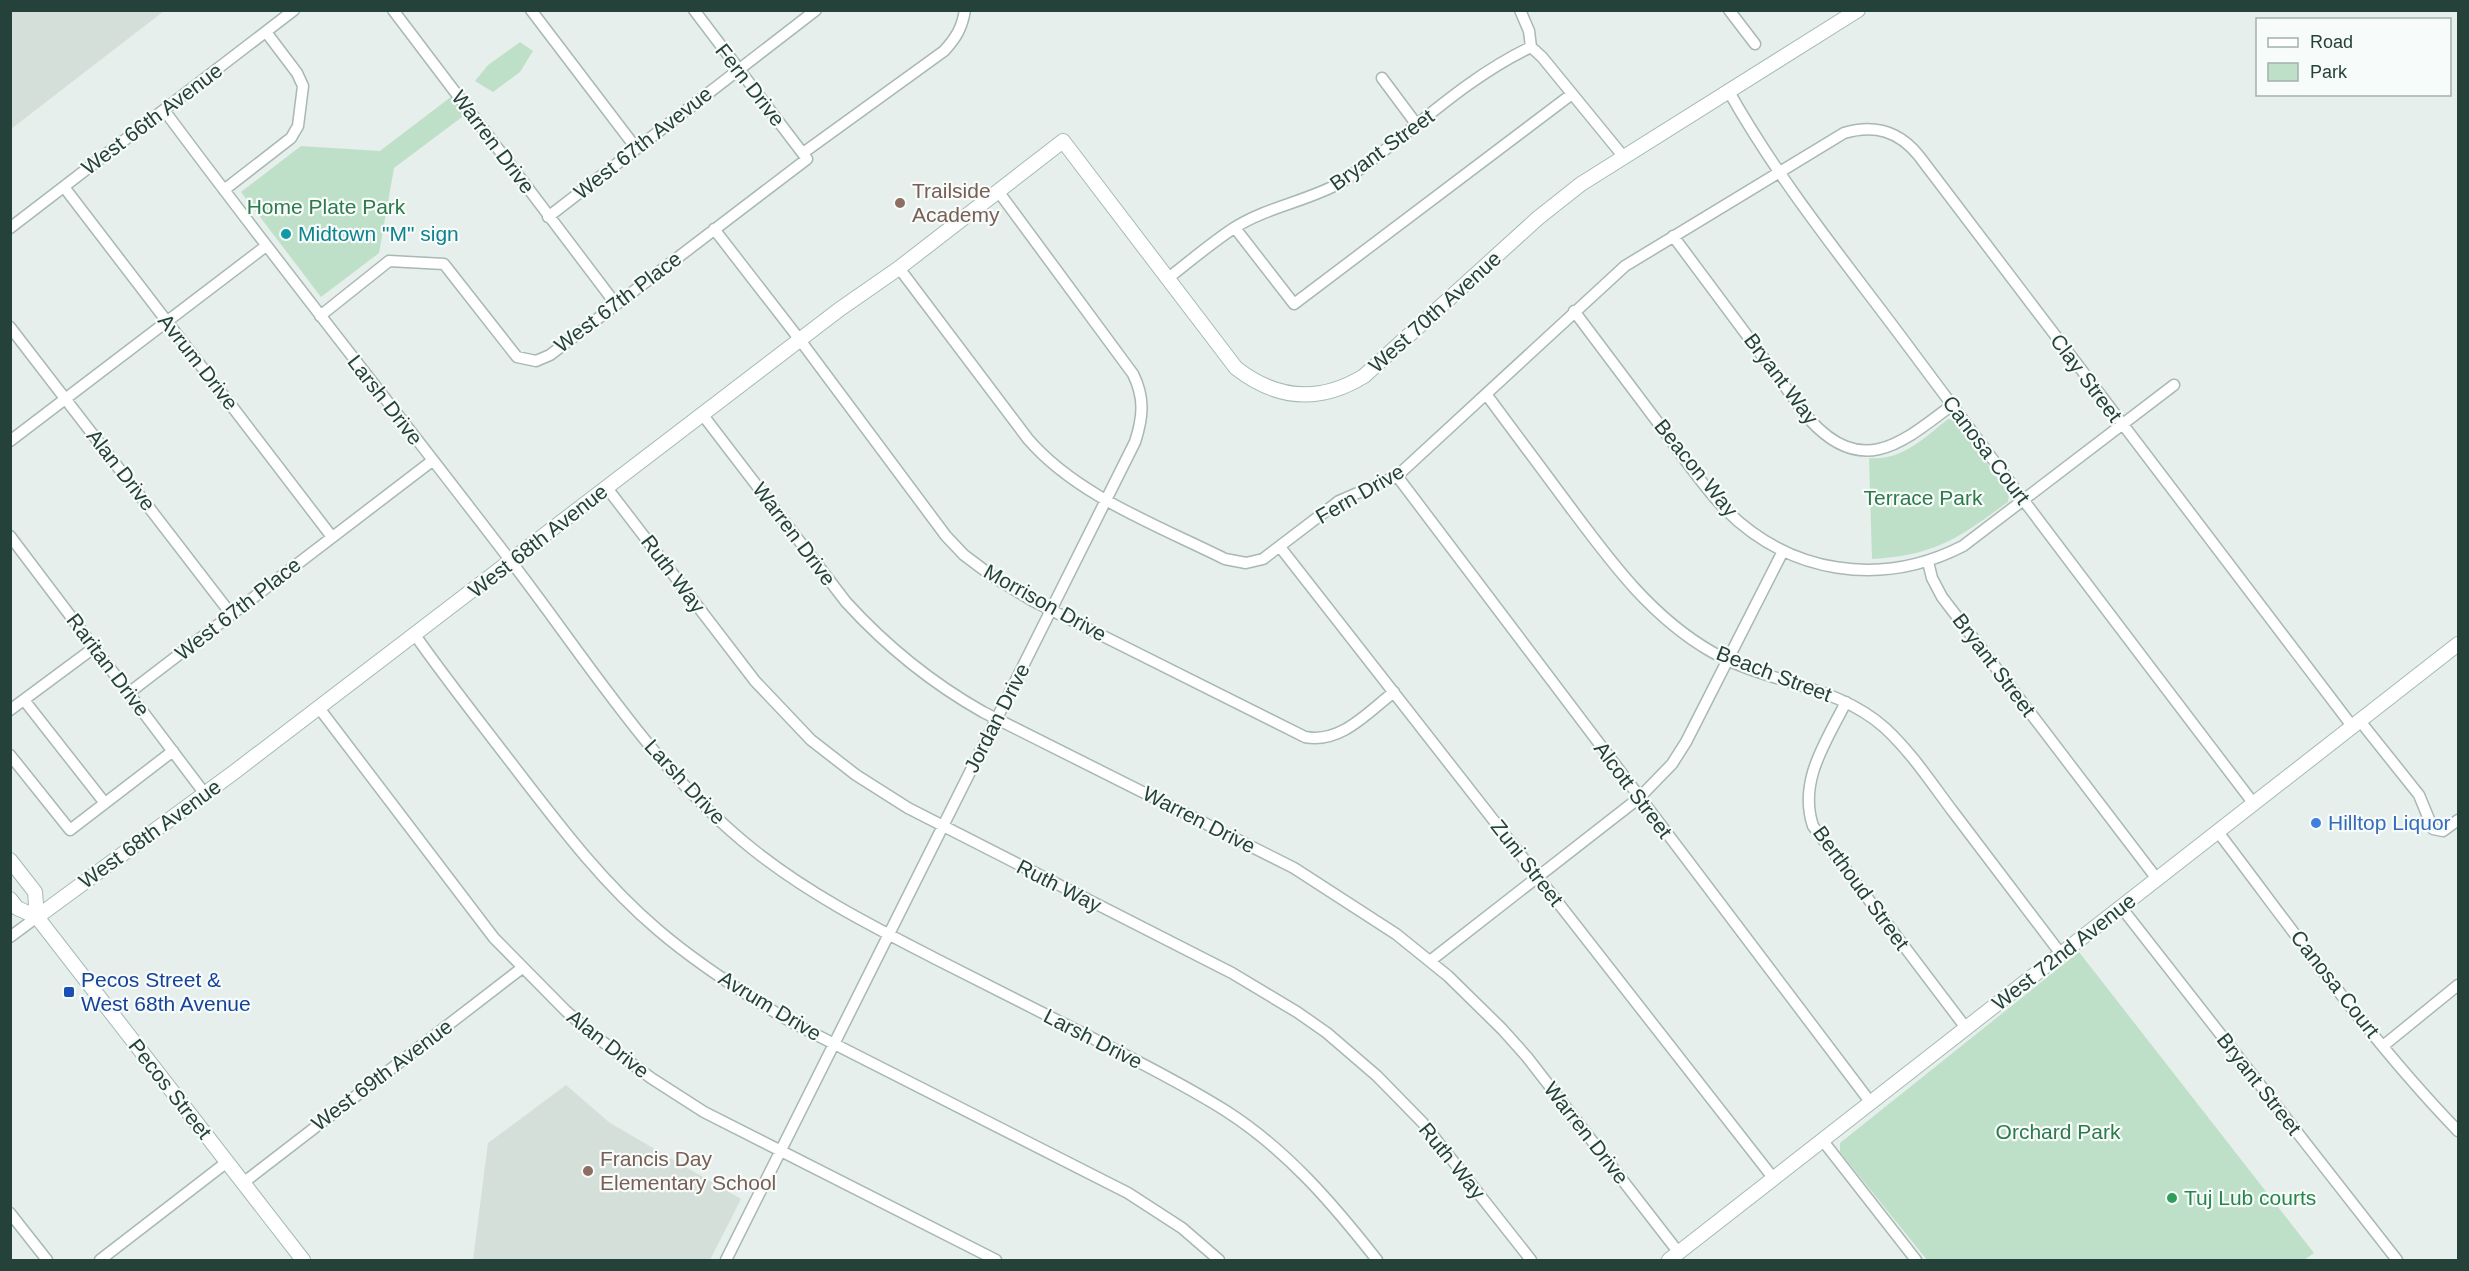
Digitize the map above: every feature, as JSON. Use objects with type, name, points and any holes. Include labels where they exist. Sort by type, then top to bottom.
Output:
[{"type":"street","name":"West 66th Avenue","points":[[10,228],[294,10]]},
{"type":"street","name":"Warren Drive","points":[[393,10],[615,303]]},
{"type":"street","points":[[531,10],[636,148]]},
{"type":"street","name":"Fern Drive","points":[[694,10],[805,156]]},
{"type":"street","name":"West 67th Avevue","points":[[548,217],[816,10]]},
{"type":"street","name":"West 67th Place","points":[[320,315],[389,261],[444,264],[517,357],[536,362],[550,355],[944,51],[954,40],[963,24],[965,10]]},
{"type":"street","points":[[1520,10],[1525,20],[1531,47],[1542,57],[1623,156]]},
{"type":"street","points":[[1730,10],[1755,44]]},
{"type":"street","name":"West 70th Avenue","points":[[1063,141],[1224,354],[1245,375],[1271,388],[1296,395],[1330,392],[1364,376],[1538,218],[1581,184],[1858,10]]},
{"type":"street","points":[[224,190],[291,138],[298,126],[303,86],[297,73],[266,32]]},
{"type":"street","name":"Bryant Street","points":[[1167,279],[1235,228],[1275,209],[1320,194],[1367,165],[1484,74],[1531,47]]},
{"type":"street","points":[[1382,78],[1417,125]]},
{"type":"street","name":"Canosa Court","points":[[1728,90],[1779,172],[2254,804]]},
{"type":"street","points":[[1235,228],[1294,304],[1572,93]]},
{"type":"street","name":"Larsh Drive","points":[[164,110],[266,246],[511,561],[650,746],[698,801],[784,874],[841,910],[1164,1075],[1227,1112],[1302,1171],[1377,1260]]},
{"type":"street","name":"Clay Street","points":[[1779,172],[1828,141],[1856,129],[1882,130],[1906,142],[1919,156],[2122,426],[2356,723],[2419,795],[2433,829],[2443,831],[2458,820]]},
{"type":"street","name":"West 68th Avenue","points":[[10,937],[319,708],[1063,141]]},
{"type":"street","name":"Fern Drive","points":[[899,268],[1037,449],[1067,476],[1106,500],[1225,559],[1254,562],[1263,559],[1280,547],[1339,501],[1397,476],[1625,266],[1779,172]]},
{"type":"street","name":"Avrum Drive","points":[[64,187],[332,537]]},
{"type":"street","name":"Jordan Drive","points":[[727,1260],[1140,429],[1143,408],[1137,383],[1127,366],[998,191]]},
{"type":"street","name":"Morrison Drive","points":[[714,229],[800,340],[920,505],[956,548],[992,576],[1051,610],[1305,738],[1328,738],[1342,732],[1394,692]]},
{"type":"street","name":"Bryant Way","points":[[1673,236],[1810,420],[1829,438],[1847,447],[1859,449],[1890,447],[1909,438],[1952,405]]},
{"type":"street","points":[[10,441],[266,246]]},
{"type":"street","name":"Beacon Way","points":[[1574,311],[1723,507],[1757,536],[1783,551],[1822,566],[1846,569],[1896,568],[1928,562],[1963,546],[2025,501],[2174,385]]},
{"type":"street","name":"Alan Drive","points":[[10,327],[231,614]]},
{"type":"street","name":"Beach Street","points":[[1486,394],[1626,581],[1661,615],[1693,640],[1728,661],[1765,676],[1822,692],[1846,702],[1873,719],[1902,746],[2061,954]]},
{"type":"street","name":"Warren Drive","points":[[702,414],[846,602],[897,654],[930,680],[997,719],[1294,868],[1362,910],[1430,961],[1476,1001],[1527,1057],[1674,1257]]},
{"type":"street","name":"West 67th Place","points":[[130,692],[432,461]]},
{"type":"street","name":"Alcott Street","points":[[1397,476],[1871,1103]]},
{"type":"street","name":"Ruth Way","points":[[607,488],[755,681],[792,721],[856,775],[908,808],[942,826],[1232,974],[1287,1006],[1327,1034],[1377,1076],[1423,1124],[1531,1260]]},
{"type":"street","name":"Raritan Drive","points":[[10,537],[130,692],[205,794]]},
{"type":"street","name":"Zuni Street","points":[[1280,547],[1774,1179]]},
{"type":"street","points":[[1430,961],[1537,875],[1639,798],[1658,780],[1678,755],[1783,551]]},
{"type":"street","name":"Bryant Street","points":[[1928,562],[1932,578],[1942,597],[2157,879]]},
{"type":"street","name":"Avrum Drive","points":[[415,635],[444,677],[558,823],[608,883],[658,930],[735,988],[833,1045],[938,1095],[1128,1193],[1182,1228],[1219,1260]]},
{"type":"street","name":"West 72nd Avenue","points":[[1674,1257],[2458,644]]},
{"type":"street","points":[[10,710],[95,647]]},
{"type":"street","points":[[24,700],[105,802]]},
{"type":"street","name":"Berthoud Street","points":[[1846,702],[1811,775],[1808,799],[1814,826],[1820,837],[1966,1028]]},
{"type":"street","name":"Alan Drive","points":[[319,708],[482,923],[522,968],[595,1036],[651,1078],[705,1112],[779,1152],[996,1260]]},
{"type":"street","points":[[10,755],[70,830],[173,751]]},
{"type":"street","name":"Canosa Court","points":[[2218,832],[2383,1046],[2425,1097],[2458,1131]]},
{"type":"street","name":"Pecos Street","points":[[10,860],[35,892],[38,917]]},
{"type":"street","name":"Pecos Street","points":[[10,899],[17,908],[38,917],[303,1260]]},
{"type":"street","name":"Bryant Street","points":[[2121,907],[2397,1260]]},
{"type":"street","name":"West 69th Avenue","points":[[243,1183],[522,968]]},
{"type":"street","points":[[2383,1046],[2458,985]]},
{"type":"street","points":[[1823,1141],[1916,1260]]},
{"type":"street","points":[[100,1260],[227,1162]]},
{"type":"street","points":[[10,1213],[47,1260]]},
{"type":"shaded area","points":[[11,10],[164,10],[164,11],[11,129]]},
{"type":"shaded area","name":"Francis Day Elementary School","points":[[566,1085],[610,1123],[741,1199],[710,1260],[473,1260],[488,1143]]},
{"type":"green space","points":[[520,42],[533,51],[520,72],[493,92],[475,81],[488,65]]},
{"type":"green space","name":"Home Plate Park","points":[[456,93],[470,111],[394,168],[379,253],[321,297],[241,192],[301,146],[380,151]]},
{"type":"green space","name":"Terrace Park","points":[[1948,419],[1956,421],[2009,494],[2008,502],[1975,526],[1930,549],[1872,559],[1869,458],[1892,456],[1902,452]]},
{"type":"green space","name":"Orchard Park","points":[[2079,952],[2314,1253],[2304,1260],[1927,1260],[1840,1152],[1840,1143]]},
{"type":"place","name":"Trailside Academy","points":[[900,203]]},
{"type":"place","name":"Midtown \"M\" sign","points":[[286,234]]},
{"type":"place","name":"Hilltop Liquor","points":[[2316,823]]},
{"type":"place","name":"Pecos Street & West 68th Avenue","points":[[69,992]]},
{"type":"place","name":"Francis Day Elementary School","points":[[588,1171]]},
{"type":"place","name":"Tuj Lub courts","points":[[2172,1198]]}]
